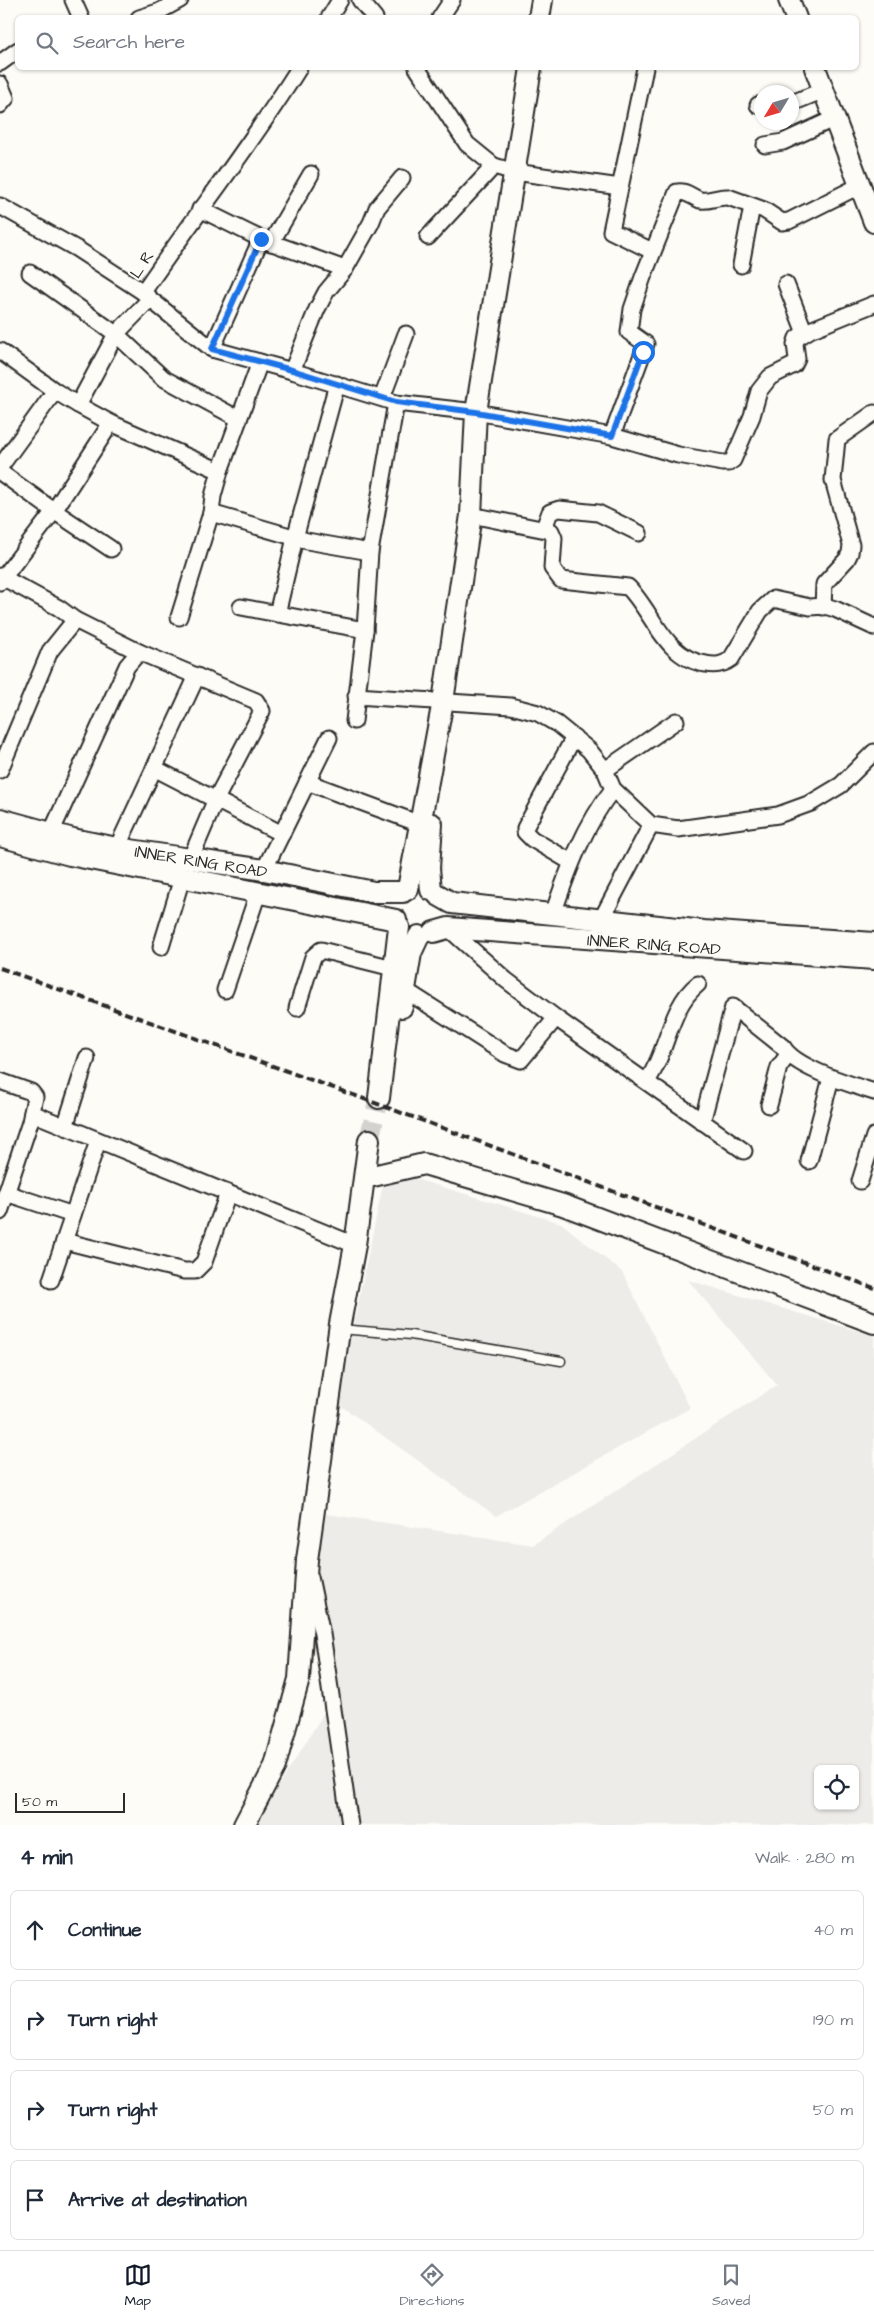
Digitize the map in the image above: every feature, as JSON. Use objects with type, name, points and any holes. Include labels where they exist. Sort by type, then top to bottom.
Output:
[{"type":"street","points":[[148,15],[180,0]]},
{"type":"street","points":[[331,15],[340,0]]},
{"type":"street","points":[[360,0],[372,15]]},
{"type":"street","points":[[442,15],[452,0]]},
{"type":"street","points":[[789,0],[795,15]]},
{"type":"street","points":[[0,63],[15,52]]},
{"type":"street","name":"L R","points":[[78,405],[116,334],[147,295],[200,209],[272,111],[298,70]]},
{"type":"street","points":[[418,70],[466,144],[494,166],[515,172],[620,187]]},
{"type":"street","points":[[441,708],[429,868],[435,892],[444,910],[443,919],[433,932],[411,953],[384,1097],[397,923],[394,906],[406,890],[441,708],[471,515],[476,412],[531,70]]},
{"type":"street","points":[[645,70],[610,231],[652,251]]},
{"type":"street","points":[[816,70],[874,222]]},
{"type":"street","points":[[0,84],[6,98],[0,105]]},
{"type":"street","points":[[799,100],[824,90]]},
{"type":"street","points":[[765,144],[783,142],[833,119]]},
{"type":"street","points":[[428,237],[494,166]]},
{"type":"street","points":[[212,349],[266,241],[311,174]]},
{"type":"street","points":[[292,370],[326,292],[345,269],[371,223],[377,208],[402,178]]},
{"type":"street","points":[[612,436],[646,344],[629,332],[632,309],[652,251],[678,192],[681,191],[702,200],[722,196],[728,197],[764,210],[782,222],[790,221],[861,185]]},
{"type":"street","points":[[0,206],[77,249],[147,295],[212,349],[292,370],[389,400],[476,412],[612,436],[678,455],[729,463],[733,460],[742,440],[759,391],[770,378],[794,365],[797,359],[795,344],[797,338],[874,304]]},
{"type":"street","points":[[741,264],[752,206]]},
{"type":"street","points":[[200,209],[266,241],[345,269]]},
{"type":"street","points":[[30,272],[116,334],[163,378],[239,419]]},
{"type":"street","points":[[786,284],[805,333]]},
{"type":"street","points":[[354,721],[365,630],[370,552],[389,400],[406,334]]},
{"type":"street","points":[[0,352],[55,391],[111,424],[220,471]]},
{"type":"street","points":[[179,617],[211,513],[213,496],[220,471],[260,362]]},
{"type":"street","points":[[277,614],[295,538],[338,384]]},
{"type":"street","points":[[0,467],[55,391]]},
{"type":"street","points":[[823,607],[824,584],[850,553],[851,545],[834,480],[837,439],[874,413]]},
{"type":"street","points":[[111,424],[54,511],[1,579],[59,608],[75,620],[139,652],[256,701],[262,711],[216,800],[186,869],[160,947]]},
{"type":"street","points":[[0,472],[54,511],[112,549]]},
{"type":"street","points":[[544,528],[550,512],[554,510],[567,510],[598,513],[639,533]]},
{"type":"street","points":[[211,513],[295,538],[370,552]]},
{"type":"street","points":[[471,515],[544,528],[551,531],[554,538],[552,568],[561,580],[628,587],[636,595],[664,637],[682,655],[701,664],[715,666],[724,664],[731,659],[760,611],[773,599],[810,607],[835,609],[874,627]]},
{"type":"street","points":[[241,607],[365,630]]},
{"type":"street","points":[[0,770],[50,651],[75,620]]},
{"type":"street","points":[[51,833],[128,666],[139,652]]},
{"type":"street","points":[[117,848],[197,676]]},
{"type":"street","points":[[356,696],[441,708],[511,706],[538,713],[557,724],[589,750],[605,770],[613,789],[651,825],[678,829],[778,815],[811,803],[842,785],[874,752]]},
{"type":"street","points":[[605,770],[676,721]]},
{"type":"street","points":[[571,862],[532,839],[525,832],[525,828],[574,737]]},
{"type":"street","points":[[264,870],[329,738]]},
{"type":"street","points":[[154,768],[282,834]]},
{"type":"street","points":[[307,782],[420,824]]},
{"type":"street","points":[[553,914],[571,862],[601,805],[613,789]]},
{"type":"street","name":"INNER RING ROAD","points":[[0,819],[117,848],[258,893],[397,923]]},
{"type":"street","points":[[601,920],[651,825]]},
{"type":"street","name":"INNER RING ROAD","points":[[0,836],[70,855],[186,869],[264,870],[374,892],[406,890]]},
{"type":"street","points":[[406,890],[423,887],[435,892]]},
{"type":"street","name":"INNER RING ROAD","points":[[435,892],[452,903],[704,931],[874,943]]},
{"type":"street","points":[[225,990],[258,893]]},
{"type":"street","points":[[397,923],[412,936],[433,932],[506,980],[556,1018],[744,1151]]},
{"type":"street","name":"INNER RING ROAD","points":[[433,932],[874,959]]},
{"type":"street","points":[[297,1008],[313,957],[321,950],[394,968]]},
{"type":"street","points":[[646,1081],[657,1067],[678,1009],[689,991],[698,984]]},
{"type":"street","points":[[405,990],[505,1054],[521,1060],[556,1018]]},
{"type":"street","points":[[702,1122],[733,1007],[782,1047],[788,1055],[831,1078],[874,1092]]},
{"type":"street","points":[[769,1105],[779,1067],[788,1055]]},
{"type":"street","points":[[65,1127],[87,1058]]},
{"type":"street","points":[[809,1161],[831,1078]]},
{"type":"street","points":[[0,1081],[31,1092],[35,1097],[32,1113],[0,1212]]},
{"type":"street","points":[[32,1113],[355,1245]]},
{"type":"street","points":[[244,1825],[275,1766],[298,1679],[307,1560],[340,1326],[376,1135],[373,1176],[340,1326]]},
{"type":"street","points":[[860,1181],[874,1136]]},
{"type":"street","points":[[51,1280],[98,1141]]},
{"type":"street","points":[[373,1176],[424,1164],[452,1172],[563,1205],[874,1323]]},
{"type":"street","points":[[6,1193],[73,1215]]},
{"type":"street","points":[[64,1241],[184,1271],[195,1271],[204,1262],[228,1193]]},
{"type":"street","points":[[307,1560],[322,1634],[350,1825]]},
{"type":"lane","points":[[340,1326],[411,1335],[561,1361]]},
{"type":"shaded area","points":[[386,1170],[561,1223],[622,1272],[690,1408],[496,1516],[337,1403]]},
{"type":"shaded area","points":[[688,1280],[874,1336],[874,1825],[255,1825],[325,1711],[313,1512],[533,1545],[777,1385]]},
{"type":"tunnel","points":[[369,1140],[379,1098]]},
{"type":"railway","points":[[0,968],[356,1096],[874,1288]]},
{"type":"route","points":[[261,239],[212,349],[292,370],[396,402],[476,412],[612,436],[643,352]]}]
